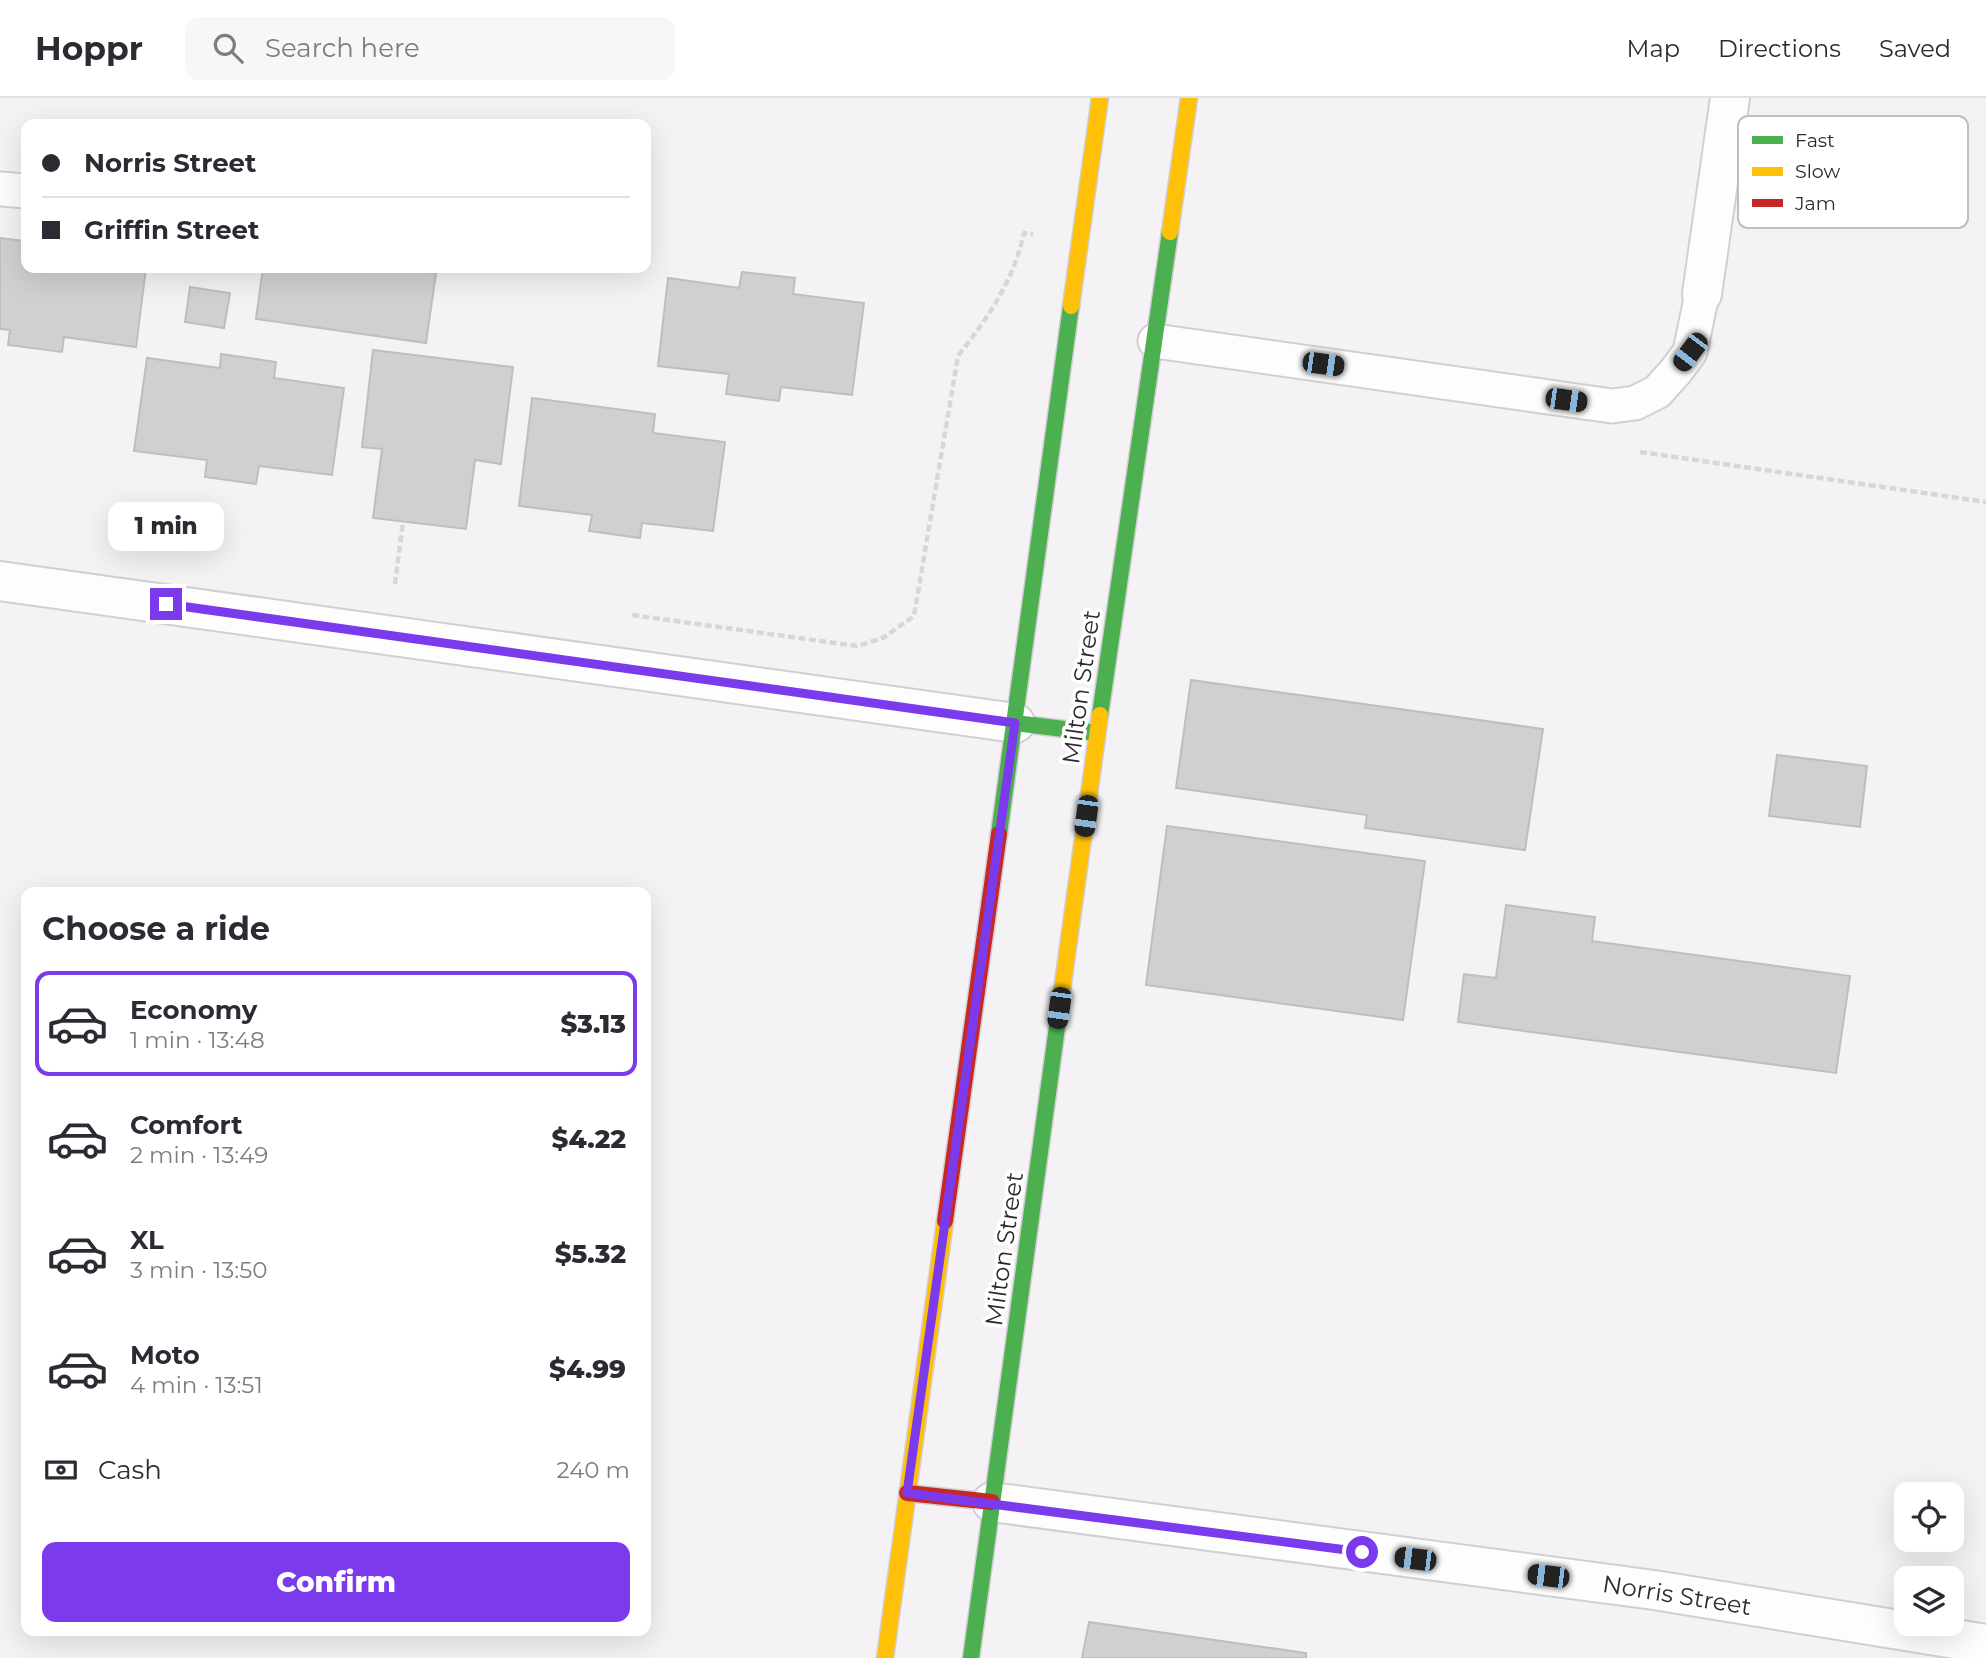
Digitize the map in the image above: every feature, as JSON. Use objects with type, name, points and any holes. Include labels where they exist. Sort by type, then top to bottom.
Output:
[{"type":"street","points":[[885,1658],[1100,98]]},
{"type":"street","name":"Milton Street","points":[[971,1658],[1097,733],[1189,98]]},
{"type":"street","points":[[1702,294],[1730,98]]},
{"type":"street","points":[[0,581],[1097,733]]},
{"type":"street","points":[[907,1493],[992,1502]]},
{"type":"street","name":"Norris Street","points":[[992,1502],[1654,1590],[1986,1644]]},
{"type":"lane","points":[[0,189],[21,191]]},
{"type":"lane","points":[[1155,341],[1612,406],[1635,403],[1657,392],[1676,371],[1690,352],[1702,294]]},
{"type":"path","points":[[914,616],[958,356],[981,327],[1004,289],[1017,263],[1024,233],[1035,234]]},
{"type":"path","points":[[395,584],[403,522]]},
{"type":"building","points":[[0,238],[21,241],[21,273],[145,273],[136,347],[64,337],[62,352],[8,345],[10,330],[0,329]]},
{"type":"building","points":[[742,272],[795,278],[793,294],[864,303],[852,395],[781,387],[779,401],[726,394],[729,374],[658,366],[668,278],[739,288]]},
{"type":"building","points":[[262,273],[436,273],[426,343],[256,319]]},
{"type":"building","points":[[190,287],[230,293],[224,328],[185,322]]},
{"type":"building","points":[[373,350],[513,367],[501,464],[475,460],[466,529],[373,518],[382,449],[362,447]]},
{"type":"building","points":[[221,354],[276,362],[274,378],[344,388],[332,475],[259,466],[256,484],[205,477],[207,460],[134,451],[147,358],[220,368]]},
{"type":"building","points":[[532,398],[655,414],[653,433],[725,442],[713,531],[642,523],[640,538],[589,531],[592,515],[519,506]]},
{"type":"building","points":[[1191,680],[1543,729],[1525,850],[1365,828],[1367,815],[1176,788]]},
{"type":"building","points":[[1777,755],[1867,766],[1860,827],[1769,816]]},
{"type":"building","points":[[1167,826],[1425,861],[1403,1020],[1146,985]]},
{"type":"building","points":[[1506,905],[1595,917],[1592,941],[1850,976],[1836,1073],[1458,1022],[1464,974],[1496,978]]},
{"type":"building","points":[[1089,1622],[1306,1653],[1306,1658],[1082,1658]]},
{"type":"traffic: fast","points":[[1100,715],[1170,232]]},
{"type":"traffic: fast","points":[[999,834],[1071,306]]},
{"type":"traffic: fast","points":[[1015,723],[1097,733]]},
{"type":"traffic: fast","points":[[971,1658],[1060,1005]]},
{"type":"traffic: slow","points":[[1071,306],[1100,98]]},
{"type":"traffic: slow","points":[[1170,232],[1189,98]]},
{"type":"traffic: slow","points":[[1060,1005],[1100,715]]},
{"type":"traffic: slow","points":[[885,1658],[945,1221]]},
{"type":"traffic: jam","points":[[945,1221],[999,834]]},
{"type":"traffic: jam","points":[[907,1493],[992,1502]]},
{"type":"route","points":[[166,604],[1015,723],[907,1493],[1362,1552]]}]
